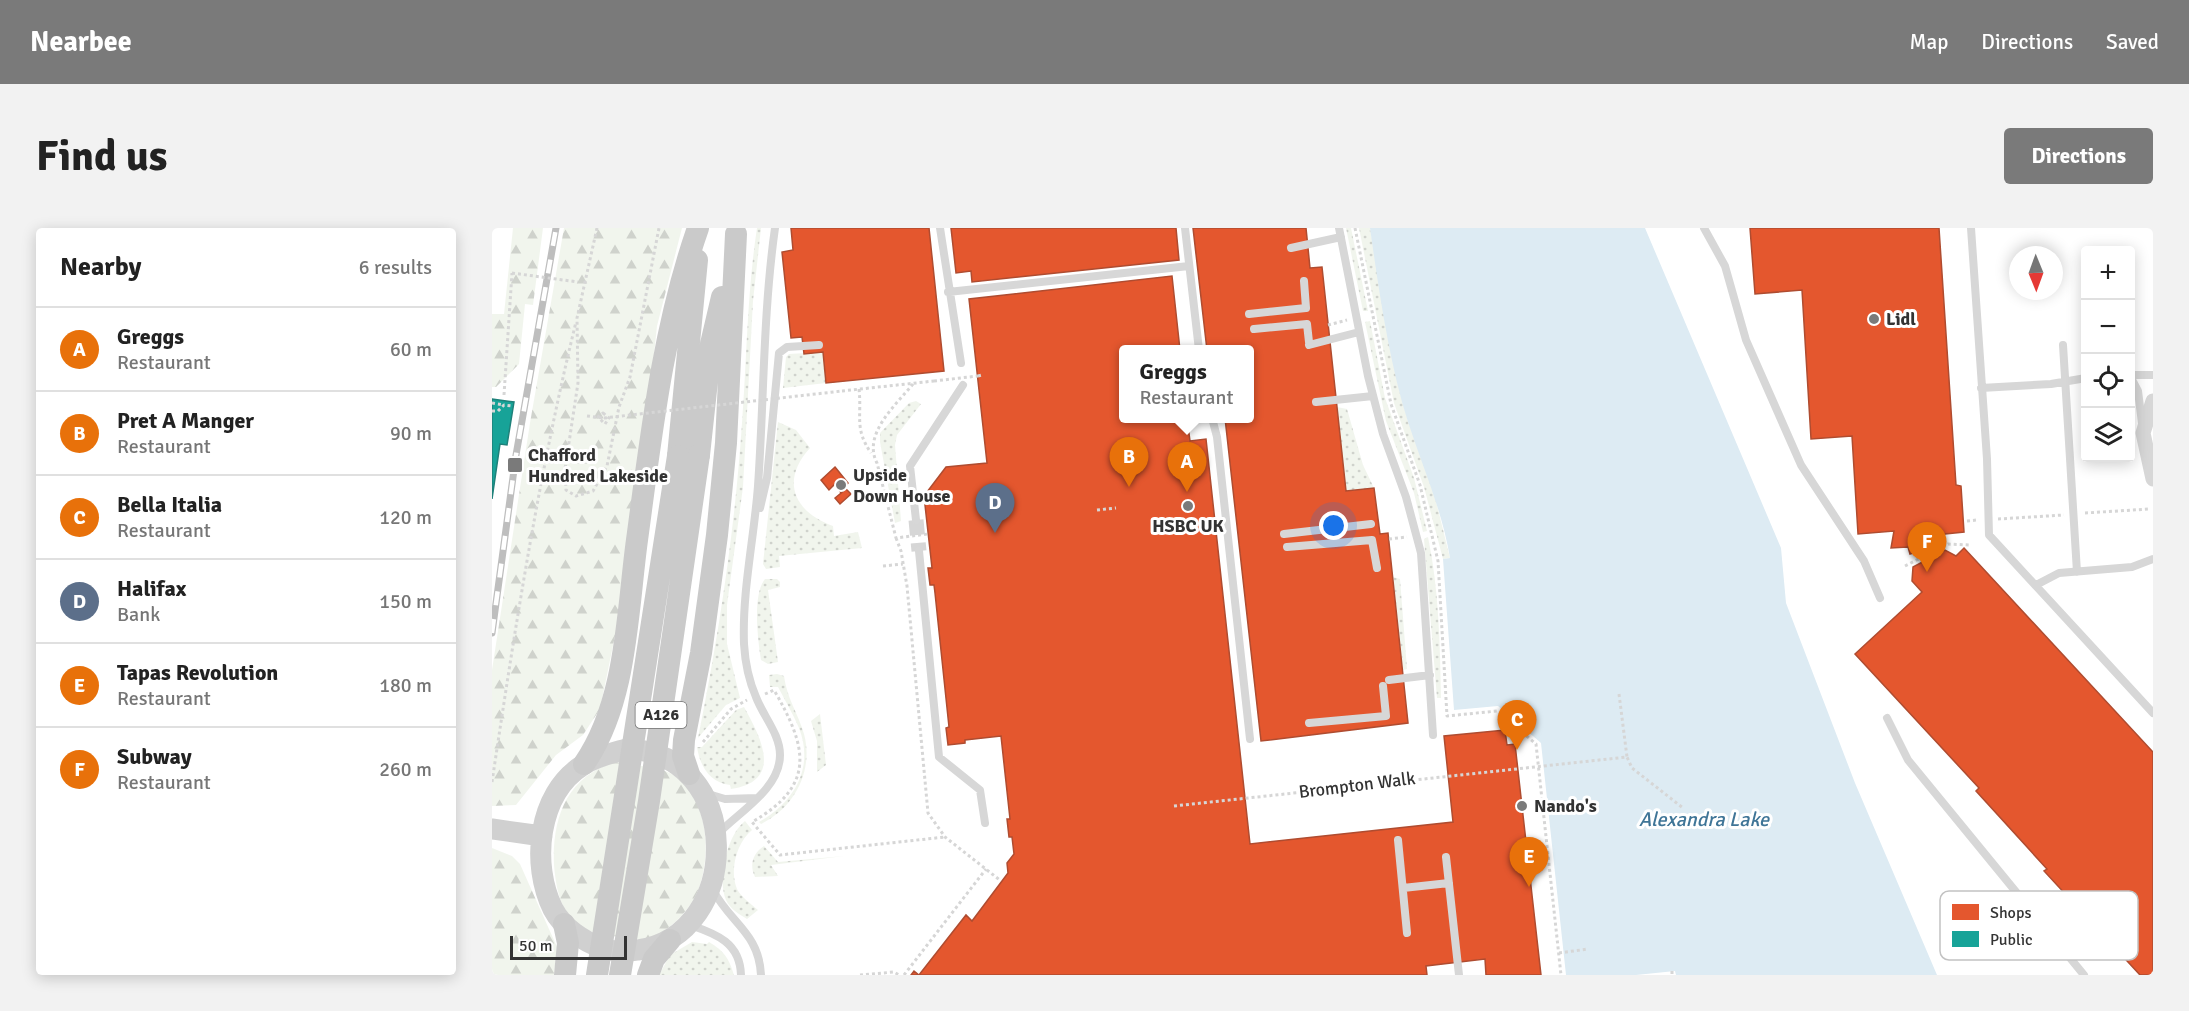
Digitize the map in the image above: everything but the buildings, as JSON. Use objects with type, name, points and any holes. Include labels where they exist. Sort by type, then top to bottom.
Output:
[{"type":"main road","name":"A126","points":[[620,975],[649,801],[688,456],[699,228]]},
{"type":"main road","name":"A126","points":[[584,764],[597,745],[613,698],[619,669],[651,432],[680,279],[699,228]]},
{"type":"main road","name":"A126","points":[[597,975],[688,456],[737,231]]},
{"type":"main road","name":"A126","points":[[689,774],[683,756],[684,740],[700,653],[717,535],[726,443],[737,231]]},
{"type":"main road","points":[[648,975],[654,959],[688,924],[703,903],[711,886],[717,856],[716,836],[703,793],[689,774],[664,755],[646,750],[626,749],[584,764],[563,785],[546,816],[539,854],[543,882],[555,912],[564,924],[590,943],[608,950],[630,951],[653,948],[670,940]]},
{"type":"main road","points":[[492,829],[542,836]]},
{"type":"main road","points":[[564,924],[568,943],[565,975]]},
{"type":"street","points":[[2153,401],[2143,433],[2153,479]]},
{"type":"lane","points":[[716,836],[770,783],[780,755],[776,736],[756,697],[744,647],[744,612],[753,541],[768,287],[775,228]]},
{"type":"lane","points":[[940,228],[948,292],[961,363]]},
{"type":"lane","points":[[1185,228],[1198,345]]},
{"type":"lane","points":[[1339,228],[1373,396],[1417,537],[1430,675],[1433,735]]},
{"type":"lane","points":[[1704,228],[1725,266],[1746,340],[1802,465],[1864,561],[1880,598]]},
{"type":"lane","points":[[1971,228],[1989,535],[2153,713]]},
{"type":"lane","points":[[1291,248],[1341,237]]},
{"type":"lane","points":[[948,292],[1189,266]]},
{"type":"lane","points":[[1249,314],[1306,308],[1304,281]]},
{"type":"lane","points":[[1254,329],[1307,324],[1309,344],[1359,332]]},
{"type":"lane","points":[[753,541],[767,478],[779,353],[787,347],[819,345]]},
{"type":"lane","points":[[2063,345],[2078,572]]},
{"type":"lane","points":[[2135,375],[2153,375]]},
{"type":"lane","points":[[1981,388],[2081,379]]},
{"type":"lane","points":[[916,520],[910,466],[963,385]]},
{"type":"lane","points":[[2135,385],[2138,391],[2143,433]]},
{"type":"lane","points":[[1316,402],[1373,396]]},
{"type":"lane","points":[[1213,423],[1217,437],[1250,739]]},
{"type":"lane","points":[[1284,534],[1371,524]]},
{"type":"lane","points":[[1287,547],[1372,540],[1377,568]]},
{"type":"lane","points":[[919,552],[939,757],[980,790],[985,823]]},
{"type":"lane","points":[[2036,585],[2060,573],[2133,567],[2153,559]]},
{"type":"lane","points":[[1309,723],[1386,716],[1386,683],[1430,675]]},
{"type":"lane","points":[[1887,718],[1908,760],[2015,891]]},
{"type":"lane","points":[[703,793],[725,799],[757,798]]},
{"type":"lane","points":[[1398,840],[1407,933]]},
{"type":"lane","points":[[1446,857],[1459,975]]},
{"type":"lane","points":[[1402,888],[1449,883]]},
{"type":"lane","points":[[711,886],[723,908],[754,941],[760,957],[762,975]]},
{"type":"lane","points":[[688,924],[723,938],[739,956],[741,975]]},
{"type":"lane","points":[[2072,960],[2084,975]]},
{"type":"path","points":[[492,782],[539,494],[558,395],[597,228]]},
{"type":"path","points":[[577,318],[578,383],[565,469],[566,490],[576,496],[593,491],[607,465],[619,407],[630,376],[659,228]]},
{"type":"path","points":[[504,395],[512,273],[586,283]]},
{"type":"path","points":[[587,416],[609,418],[980,376]]},
{"type":"path","points":[[872,454],[877,430],[913,384]]},
{"type":"path","points":[[859,389],[861,411],[858,428],[861,439],[877,463],[896,538],[928,534]]},
{"type":"path","points":[[492,403],[512,406]]},
{"type":"path","points":[[492,411],[498,411],[504,405]]},
{"type":"path","points":[[598,417],[603,413],[609,418]]},
{"type":"path","points":[[598,417],[605,424],[609,418]]},
{"type":"path","points":[[1097,510],[1116,508]]},
{"type":"path","points":[[1967,521],[2149,509]]},
{"type":"path","points":[[1905,566],[1948,544],[1969,545]]},
{"type":"path","points":[[883,566],[903,564]]},
{"type":"path","points":[[1619,694],[1627,757],[1632,768],[1683,808]]},
{"type":"path","points":[[694,742],[702,742],[731,709],[740,703]]},
{"type":"path","points":[[1447,716],[1497,711],[1536,744],[1561,975]]},
{"type":"path","name":"Brompton Walk","points":[[1174,806],[1627,757]]},
{"type":"path","points":[[756,827],[780,855],[945,837]]},
{"type":"path","points":[[904,975],[986,869],[1001,881]]},
{"type":"path","points":[[1559,953],[1588,949]]},
{"type":"path","points":[[860,975],[892,972],[899,975]]},
{"type":"green space","points":[[513,228],[543,228],[533,305],[525,304],[519,364],[496,387],[492,387],[492,314],[504,314]]},
{"type":"green space","points":[[564,228],[682,228],[657,326],[647,422],[616,631],[600,709],[583,735],[556,755],[516,805],[492,806],[492,670],[530,423]]},
{"type":"green space","points":[[757,228],[761,228],[753,301],[743,487],[727,605],[727,644],[740,698],[726,705],[698,738],[713,660],[731,542],[742,423],[749,301]]},
{"type":"green space","points":[[1346,228],[1351,228],[1368,311],[1363,311]]},
{"type":"green space","points":[[1359,228],[1370,228],[1408,421],[1432,485],[1450,558],[1443,559],[1424,487],[1394,403]]},
{"type":"green space","points":[[1370,321],[1385,398],[1414,478],[1427,531],[1423,532],[1414,493],[1386,421],[1365,322]]},
{"type":"green space","points":[[823,352],[826,383],[783,388],[786,357],[789,354]]},
{"type":"green space","points":[[916,401],[921,404],[897,435],[895,445],[901,521],[895,523],[880,433],[909,403]]},
{"type":"green space","points":[[1337,407],[1347,409],[1363,465],[1374,488],[1346,491]]},
{"type":"green space","points":[[778,422],[796,430],[810,448],[795,472],[796,494],[801,504],[809,513],[833,526],[834,536],[858,532],[862,548],[779,556],[780,567],[766,569],[763,564]]},
{"type":"green space","points":[[1428,537],[1437,597],[1441,698],[1437,698],[1424,539]]},
{"type":"green space","points":[[1393,577],[1400,579],[1407,669],[1403,670]]},
{"type":"green space","points":[[765,579],[777,579],[780,582],[780,587],[768,590],[778,662],[768,664],[761,660],[757,618],[758,596]]},
{"type":"green space","points":[[769,675],[784,676],[802,726],[806,761],[799,787],[792,798],[773,817],[761,824],[759,822],[782,805],[791,795],[798,783],[804,757],[799,728],[778,687],[770,687]]},
{"type":"green space","points":[[744,707],[761,744],[764,756],[763,767],[758,777],[748,784],[731,789],[730,785],[711,777],[700,761],[697,747],[702,747],[736,710]]},
{"type":"green space","points":[[820,714],[826,765],[817,772],[817,741],[811,721]]},
{"type":"green space","points":[[616,762],[665,771],[678,778],[696,802],[705,832],[705,864],[702,879],[693,900],[682,915],[667,929],[643,939],[603,934],[582,928],[563,905],[556,882],[554,848],[556,831],[566,802],[585,778]]},
{"type":"green space","points":[[745,821],[752,830],[739,849],[734,873],[737,889],[758,910],[747,919],[728,903],[723,891],[725,858],[733,836]]},
{"type":"green space","points":[[764,846],[778,862],[844,856],[771,865],[778,876],[755,877],[752,868],[753,860]]},
{"type":"green space","points":[[492,848],[512,856],[520,864],[557,947],[554,975],[492,975]]},
{"type":"green space","points":[[692,942],[707,944],[709,942],[719,949],[728,959],[734,975],[659,975],[670,955]]},
{"type":"water","name":"Alexandra Lake","points":[[1370,228],[1645,228],[1781,548],[1786,603],[1855,783],[1937,975],[1676,975],[1675,971],[1636,975],[1566,975],[1541,743],[1498,706],[1454,710],[1443,559],[1450,558],[1447,540],[1395,375]]},
{"type":"tunnel","points":[[916,520],[919,551]]},
{"type":"railway","points":[[492,633],[516,455],[556,228]]},
{"type":"place","name":"Lidl","points":[[1874,319]]},
{"type":"place","name":"Chafford Hundred Lakeside","points":[[515,465]]},
{"type":"place","name":"Upside Down House","points":[[841,485]]},
{"type":"place","name":"Pret A Manger","points":[[1129,487]]},
{"type":"place","name":"Greggs","points":[[1187,492]]},
{"type":"place","name":"HSBC UK","points":[[1188,506]]},
{"type":"place","name":"Halifax","points":[[995,533]]},
{"type":"place","name":"Subway","points":[[1927,572]]},
{"type":"place","name":"Bella Italia","points":[[1517,750]]},
{"type":"place","name":"Nando's","points":[[1522,806]]},
{"type":"place","name":"Tapas Revolution","points":[[1529,887]]}]
